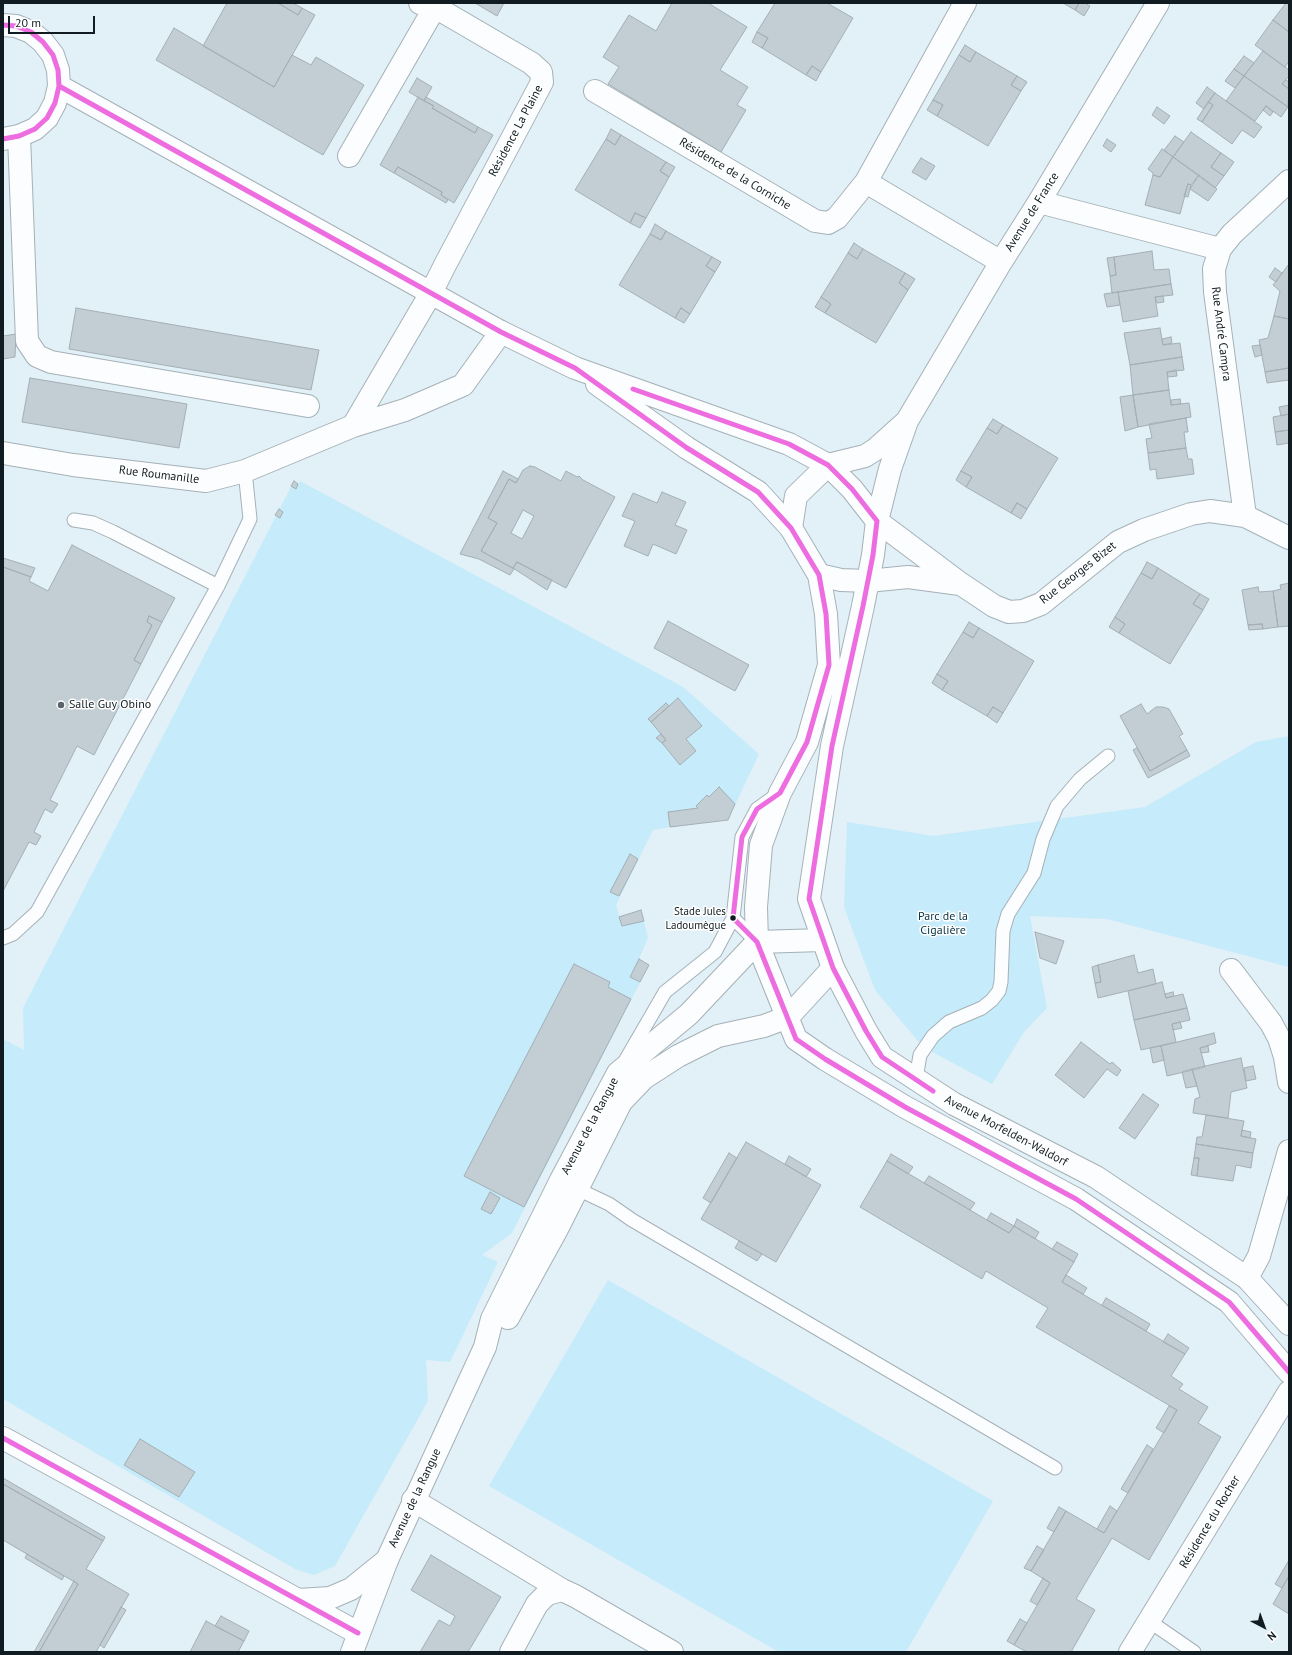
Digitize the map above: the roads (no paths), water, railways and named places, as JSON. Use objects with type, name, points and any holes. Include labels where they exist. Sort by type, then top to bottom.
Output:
[{"type":"street","name":"Résidence de la Corniche","points":[[595,91],[815,221],[828,223],[837,218],[866,182],[965,3]]},
{"type":"street","name":"Avenue de France","points":[[877,521],[890,469],[907,421],[1001,262],[1039,202],[1158,3]]},
{"type":"street","points":[[349,156],[428,5]]},
{"type":"street","name":"Résidence La Plaine","points":[[428,5],[531,63],[541,72],[542,82],[445,265],[432,293]]},
{"type":"street","points":[[3,25],[16,26],[31,32],[43,42],[53,55],[58,70],[59,86],[55,103],[47,118],[35,129],[11,138],[27,341],[37,356],[51,362],[308,406]]},
{"type":"street","points":[[59,86],[501,332],[575,368],[788,444],[828,465],[852,490],[877,521]]},
{"type":"street","name":"Rue André Campra","points":[[1245,516],[1215,292],[1214,270],[1220,249],[1232,234],[1289,181]]},
{"type":"street","points":[[866,182],[1001,262]]},
{"type":"street","points":[[1039,202],[1220,249]]},
{"type":"street","points":[[353,426],[432,293]]},
{"type":"street","name":"Rue Roumanille","points":[[3,453],[73,465],[206,480],[245,471],[353,426],[405,410],[463,385],[501,332]]},
{"type":"street","points":[[575,368],[688,448],[758,492],[791,528],[819,575],[826,614],[829,665],[807,742],[780,793],[761,845],[756,907],[757,942],[796,1039],[825,1059],[905,1107],[1076,1199],[1229,1302],[1289,1372]]},
{"type":"street","name":"Avenue de France","points":[[828,465],[865,456],[907,421]]},
{"type":"street","points":[[791,528],[796,496],[828,465]]},
{"type":"street","name":"Rue Georges Bizet","points":[[877,521],[961,584],[994,606],[1009,612],[1023,610],[1041,604],[1118,542],[1144,530],[1191,514],[1210,511],[1245,516],[1289,538]]},
{"type":"street","name":"Avenue Morfelden-Waldorf","points":[[877,521],[868,581],[832,746],[809,899],[833,968],[866,1031],[882,1057],[954,1104],[1096,1178],[1247,1278],[1289,1324]]},
{"type":"street","points":[[819,575],[841,580],[868,581],[908,577],[961,584]]},
{"type":"street","points":[[757,942],[823,940]]},
{"type":"street","name":"Avenue de la Rangue","points":[[355,1642],[386,1560],[485,1347],[505,1324],[569,1185],[618,1073],[689,1014],[757,942]]},
{"type":"street","name":"Avenue de la Rangue","points":[[569,1185],[621,1102],[644,1078],[678,1056],[718,1036],[764,1026],[788,1017],[833,968]]},
{"type":"street","points":[[1231,970],[1272,1023],[1285,1057],[1289,1082]]},
{"type":"street","points":[[1247,1278],[1258,1256],[1289,1151]]},
{"type":"street","name":"Résidence du Rocher","points":[[1130,1652],[1289,1392]]},
{"type":"street","points":[[3,1438],[298,1600],[355,1642]]},
{"type":"street","points":[[414,1500],[562,1590],[672,1652]]},
{"type":"street","points":[[298,1600],[330,1598],[351,1589],[386,1560]]},
{"type":"street","points":[[512,1652],[537,1604],[547,1594],[562,1590]]},
{"type":"lane","points":[[3,938],[13,934],[37,912],[218,586],[250,519],[245,471]]},
{"type":"lane","points":[[74,520],[93,523],[113,532],[218,586]]},
{"type":"lane","points":[[916,1079],[920,1055],[933,1036],[949,1022],[982,1008],[992,1000],[998,991],[1001,982],[1003,931],[1008,914],[1034,873],[1043,839],[1057,806],[1080,779],[1108,756]]},
{"type":"lane","points":[[618,1073],[665,992],[715,952],[733,918],[742,838],[756,809],[780,793]]},
{"type":"lane","points":[[733,918],[757,942]]},
{"type":"lane","points":[[569,1185],[609,1204],[632,1220],[1055,1468]]},
{"type":"lane","points":[[1149,1621],[1194,1652]]},
{"type":"place","name":"Salle Guy Obino","points":[[61,705]]},
{"type":"place","name":"Stade Jules Ladoumègue","points":[[733,918]]},
{"type":"park label","name":"Parc de la Cigalière","points":[[943,924]]}]
